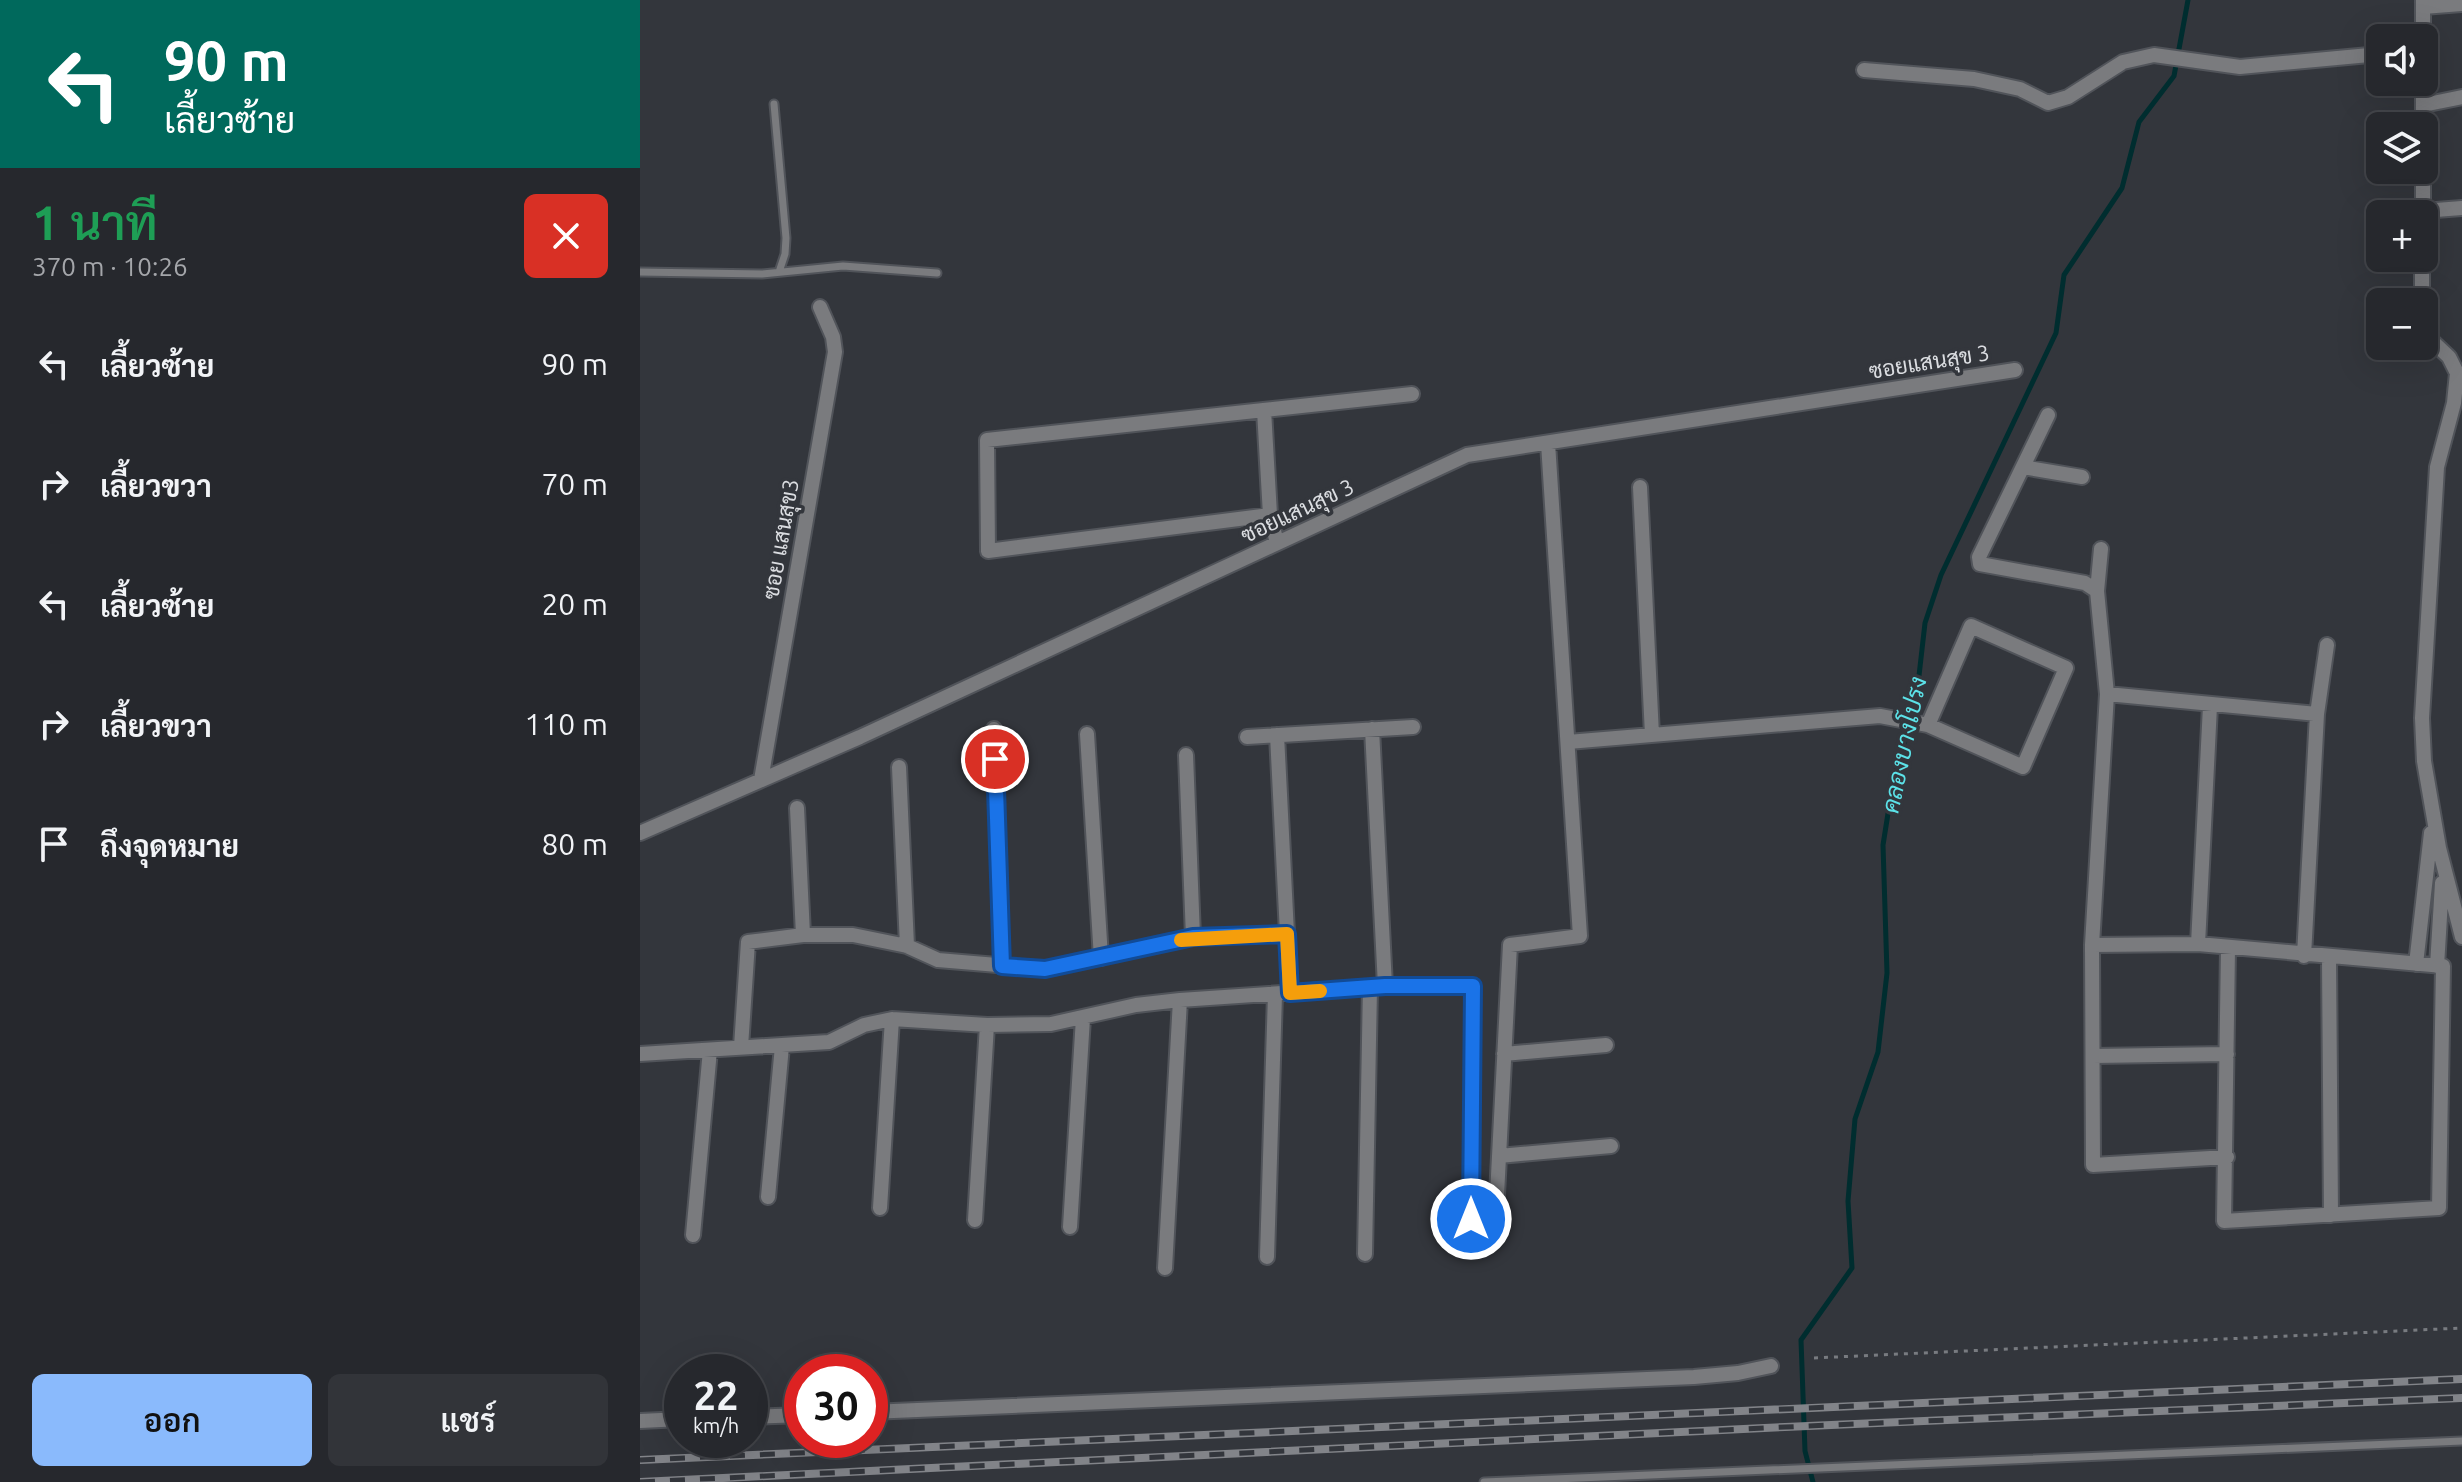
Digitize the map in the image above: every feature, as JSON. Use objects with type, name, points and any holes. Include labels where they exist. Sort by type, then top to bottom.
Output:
[{"type":"street","points":[[2423,4],[2462,4]]},
{"type":"street","points":[[1864,70],[1974,79],[2020,89],[2048,103],[2068,97],[2123,62],[2160,54],[2240,67],[2366,55]]},
{"type":"street","points":[[2423,96],[2423,112]]},
{"type":"street","points":[[2423,105],[2462,97]]},
{"type":"street","points":[[2438,210],[2462,208]]},
{"type":"street","name":"ซอย แสนสุข3","points":[[761,780],[835,352],[833,337],[820,307]]},
{"type":"street","points":[[2438,347],[2449,357],[2457,373],[2454,403],[2437,467],[2435,543],[2422,718],[2424,761],[2433,814],[2443,867],[2462,937]]},
{"type":"street","name":"ซอยแสนสุข 3","points":[[640,833],[1467,455],[2015,370]]},
{"type":"street","points":[[1270,515],[988,551],[987,440],[1412,394]]},
{"type":"street","points":[[1264,410],[1270,515],[1277,543]]},
{"type":"street","points":[[2048,415],[1979,557],[1980,564],[2085,583],[2097,591]]},
{"type":"street","points":[[1497,1195],[1510,945],[1580,936],[1548,443]]},
{"type":"street","points":[[2023,467],[2082,477]]},
{"type":"street","points":[[1640,487],[1652,735]]},
{"type":"street","points":[[2101,549],[2097,591],[2107,694],[2092,945],[2093,1165],[2227,1157]]},
{"type":"street","points":[[1568,742],[1880,716],[1925,724],[2023,767],[2066,668],[1971,626],[1925,724]]},
{"type":"street","points":[[2304,956],[2317,714],[2327,645]]},
{"type":"street","points":[[2107,694],[2317,714]]},
{"type":"street","points":[[2198,944],[2210,706]]},
{"type":"street","points":[[1247,737],[1413,727]]},
{"type":"street","points":[[994,729],[1002,966]]},
{"type":"street","points":[[1365,1254],[1378,986],[1372,729]]},
{"type":"street","points":[[1087,734],[1101,958]]},
{"type":"street","points":[[1277,735],[1290,993]]},
{"type":"street","points":[[1186,755],[1193,937]]},
{"type":"street","points":[[899,767],[907,946]]},
{"type":"street","points":[[797,808],[803,935]]},
{"type":"street","points":[[2416,964],[2433,814]]},
{"type":"street","points":[[2437,966],[2443,867]]},
{"type":"street","points":[[741,1047],[748,942],[803,935],[853,935],[907,946],[938,960],[1045,969],[1193,937],[1287,934]]},
{"type":"street","points":[[2092,945],[2198,944],[2304,956],[2443,966],[2439,1208],[2224,1221],[2228,948]]},
{"type":"street","points":[[2329,958],[2331,1215]]},
{"type":"street","points":[[640,1054],[829,1042],[864,1025],[892,1019],[987,1025],[1051,1024],[1136,1005],[1180,1000],[1378,986],[1473,986],[1471,1248]]},
{"type":"street","points":[[1267,1257],[1275,994]]},
{"type":"street","points":[[1165,1268],[1180,1000]]},
{"type":"street","points":[[1070,1227],[1083,1018]]},
{"type":"street","points":[[880,1208],[892,1019]]},
{"type":"street","points":[[975,1220],[987,1025]]},
{"type":"street","points":[[1504,1054],[1606,1045]]},
{"type":"street","points":[[768,1197],[782,1046]]},
{"type":"street","points":[[693,1235],[710,1050]]},
{"type":"street","points":[[2093,1056],[2227,1054]]},
{"type":"street","points":[[1499,1156],[1611,1146]]},
{"type":"street","points":[[888,1411],[1678,1378],[1738,1373],[1771,1366]]},
{"type":"street","points":[[640,1421],[664,1420]]},
{"type":"lane","points":[[774,104],[786,238],[779,272]]},
{"type":"lane","points":[[640,272],[779,272],[843,266],[937,273]]},
{"type":"lane","points":[[1484,1482],[2462,1441]]},
{"type":"path","points":[[1814,1358],[2462,1328]]},
{"type":"waterway","name":"คลองบางโปรง","points":[[1813,1482],[1805,1451],[1801,1340],[1852,1268],[1848,1201],[1855,1119],[1878,1052],[1887,973],[1883,845],[1893,782],[1916,702],[1925,623],[1941,575],[2056,333],[2064,275],[2122,188],[2139,122],[2174,76],[2188,0]]},
{"type":"railway","points":[[640,1460],[2462,1379]]},
{"type":"railway","points":[[640,1482],[2462,1398]]},
{"type":"slow traffic","points":[[1181,940],[1287,934],[1290,993],[1320,991]]},
{"type":"route","points":[[995,759],[1002,966],[1045,969],[1193,937],[1287,934],[1290,993],[1385,986],[1473,986],[1471,1219]]}]
